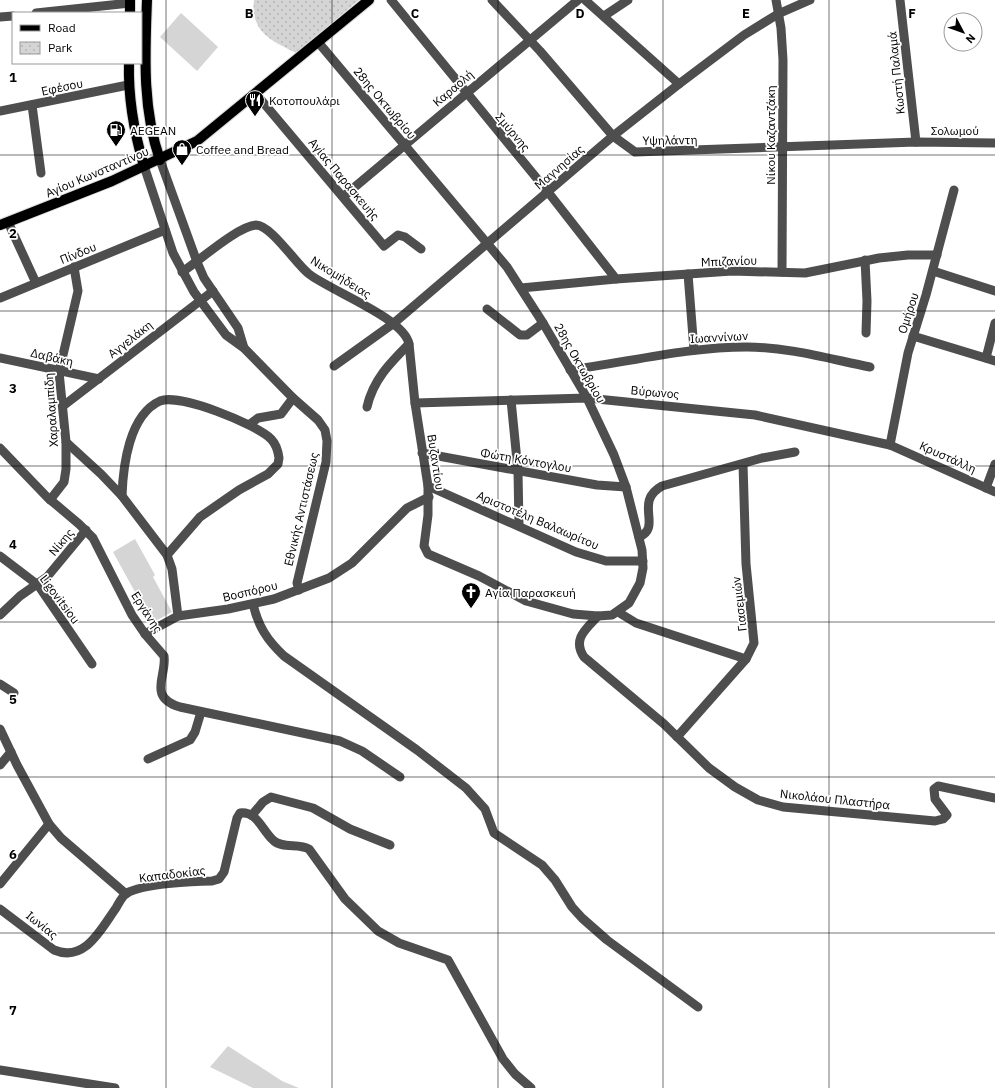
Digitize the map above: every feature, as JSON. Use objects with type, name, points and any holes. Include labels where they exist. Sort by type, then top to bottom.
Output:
[{"type":"main road","name":"Εθνικής Αντιστάσεως","points":[[147,0],[145,86],[150,123],[160,160]]},
{"type":"main road","name":"Αγίου Κωνσταντίνου","points":[[4,224],[160,160],[197,141],[369,0]]},
{"type":"main road","name":"Εθνικής Αντιστάσεως","points":[[129,64],[128,85],[133,122],[144,166]]},
{"type":"street","name":"Σμύρνης","points":[[391,0],[548,192],[616,279]]},
{"type":"street","name":"Υψηλάντη","points":[[492,0],[613,136],[630,150],[642,153],[916,142]]},
{"type":"street","name":"Καραολή","points":[[344,196],[466,92],[530,41],[578,0]]},
{"type":"street","points":[[585,0],[679,84]]},
{"type":"street","points":[[604,16],[628,0]]},
{"type":"street","name":"Νίκου Καζαντζάκη","points":[[776,0],[782,48],[782,272]]},
{"type":"street","name":"Μαγνησίας","points":[[334,366],[394,323],[613,136],[679,84],[733,43],[778,14],[810,0]]},
{"type":"street","name":"Κωστή Παλαμά","points":[[900,0],[916,142]]},
{"type":"street","points":[[48,12],[130,5]]},
{"type":"street","points":[[0,17],[12,16]]},
{"type":"street","name":"28ης Οκτωβρίου","points":[[318,42],[507,267],[543,323],[587,398],[610,446],[626,487],[639,537],[643,561],[642,575],[636,590],[629,603],[618,612]]},
{"type":"street","name":"Εφέσου","points":[[0,111],[128,85]]},
{"type":"street","name":"Αγίας Παρασκευής","points":[[256,94],[344,196],[384,246],[398,235],[405,236],[421,249]]},
{"type":"street","points":[[32,105],[41,173]]},
{"type":"street","name":"Σολωμού","points":[[916,142],[995,143]]},
{"type":"street","name":"Εθνικής Αντιστάσεως","points":[[160,160],[197,262],[213,291],[238,328],[244,348]]},
{"type":"street","name":"Εθνικής Αντιστάσεως","points":[[144,166],[172,253],[200,301],[226,335],[244,348],[293,398],[318,420],[325,432],[328,449],[324,473],[297,583],[299,590]]},
{"type":"street","name":"Ομήρου","points":[[890,445],[907,359],[933,271],[954,190]]},
{"type":"street","points":[[4,224],[36,283]]},
{"type":"street","name":"Νικομήδειας","points":[[182,272],[242,230],[252,226],[260,226],[269,231],[310,275],[394,323]]},
{"type":"street","name":"Πίνδου","points":[[0,298],[165,230]]},
{"type":"street","name":"Μπιζανίου","points":[[521,288],[616,279],[732,271],[805,273],[865,260],[908,255],[937,255]]},
{"type":"street","points":[[865,260],[867,301],[866,333]]},
{"type":"street","name":"Χαραλαμπίδη","points":[[50,500],[61,488],[66,476],[66,442],[59,372],[78,291],[74,267]]},
{"type":"street","points":[[933,271],[995,291]]},
{"type":"street","points":[[688,274],[694,350]]},
{"type":"street","name":"Αγγελάκη","points":[[63,406],[213,291]]},
{"type":"street","points":[[487,309],[520,335],[527,335],[543,323]]},
{"type":"street","points":[[913,336],[991,359],[995,322]]},
{"type":"street","name":"Βυζαντίου","points":[[394,323],[406,337],[409,344],[415,403],[429,497],[424,546],[428,554],[479,576],[526,601],[573,614],[598,616]]},
{"type":"street","points":[[367,407],[371,392],[386,367],[409,344]]},
{"type":"street","name":"Ιωαννίνων","points":[[570,370],[694,350],[736,347],[764,348],[870,367]]},
{"type":"street","name":"Δαβάκη","points":[[0,358],[59,372],[99,379]]},
{"type":"street","points":[[250,424],[258,418],[281,414],[293,398]]},
{"type":"street","name":"Βύρωνος","points":[[415,403],[587,398],[755,415],[890,445]]},
{"type":"street","points":[[122,496],[124,463],[134,431],[148,411],[160,402],[170,399],[183,402],[250,424],[273,441],[279,456],[278,464],[268,474],[239,490],[205,512],[191,526],[167,555]]},
{"type":"street","points":[[511,400],[518,472],[519,526]]},
{"type":"street","points":[[66,442],[101,474],[122,496],[167,555],[172,569],[178,616]]},
{"type":"street","name":"Κρυστάλλη","points":[[890,445],[995,492]]},
{"type":"street","name":"Εργάνης","points":[[0,448],[50,500],[86,530],[98,546],[132,615],[145,634],[164,656],[160,684],[164,696],[176,706],[340,741],[362,751],[400,777]]},
{"type":"street","points":[[639,537],[647,532],[650,526],[648,502],[651,495],[656,490],[673,482],[795,452]]},
{"type":"street","name":"Φώτη Κόντογλου","points":[[422,453],[518,472],[597,485],[626,487]]},
{"type":"street","name":"Γιασεμιών","points":[[677,737],[746,659],[753,648],[755,639],[747,581],[743,464]]},
{"type":"street","points":[[986,488],[995,464]]},
{"type":"street","name":"Αριστοτέλη Βαλαωρίτου","points":[[428,486],[576,552],[598,559],[643,561]]},
{"type":"street","name":"Βοσπόρου","points":[[145,634],[178,616],[253,604],[299,590],[343,570],[367,549],[407,508],[429,497]]},
{"type":"street","name":"Νίκης","points":[[0,615],[20,596],[38,585],[53,570],[86,530]]},
{"type":"street","name":"Ligovitsiou","points":[[0,556],[38,585],[92,664]]},
{"type":"street","points":[[253,604],[260,628],[276,648],[289,660],[417,750],[466,788],[485,809],[494,833],[542,865],[555,880],[572,907],[582,918],[607,940],[698,1007]]},
{"type":"street","points":[[598,616],[618,612],[636,622],[746,659]]},
{"type":"street","name":"Νικολάου Πλαστήρα","points":[[598,616],[579,637],[579,647],[583,656],[677,737],[697,758],[722,778],[747,795],[772,805],[935,820],[943,819],[946,815],[934,795],[934,790],[937,786],[995,798]]},
{"type":"street","points":[[0,684],[14,692]]},
{"type":"street","points":[[148,759],[190,740],[195,732],[201,712]]},
{"type":"street","name":"Καπαδοκίας","points":[[0,728],[49,824],[61,838],[126,894],[149,886],[217,880],[224,872],[237,818],[243,813],[252,815]]},
{"type":"street","points":[[0,765],[11,752]]},
{"type":"street","points":[[390,845],[350,829],[314,808],[271,797],[263,802],[252,815],[273,841],[309,849],[345,900],[378,931],[388,938],[448,960],[503,1059],[515,1074],[531,1088]]},
{"type":"street","points":[[0,884],[49,824]]},
{"type":"street","name":"Ιωνίας","points":[[0,909],[54,950],[71,954],[81,950],[97,935],[126,894]]},
{"type":"street","points":[[0,1070],[115,1088]]},
{"type":"green space","points":[[254,0],[359,0],[296,53],[271,39],[259,28],[254,11]]},
{"type":"green space","points":[[181,13],[218,47],[197,71],[160,37]]},
{"type":"green space","points":[[135,539],[155,575],[153,577],[172,612],[152,623],[113,552]]},
{"type":"green space","points":[[228,1046],[282,1081],[299,1088],[253,1088],[210,1067]]},
{"type":"place","name":"Κοτοπουλάρι","points":[[255,117]]},
{"type":"place","name":"AEGEAN","points":[[116,147]]},
{"type":"place","name":"Coffee and Bread","points":[[182,166]]},
{"type":"place","name":"Αγία Παρασκευή","points":[[471,609]]}]
